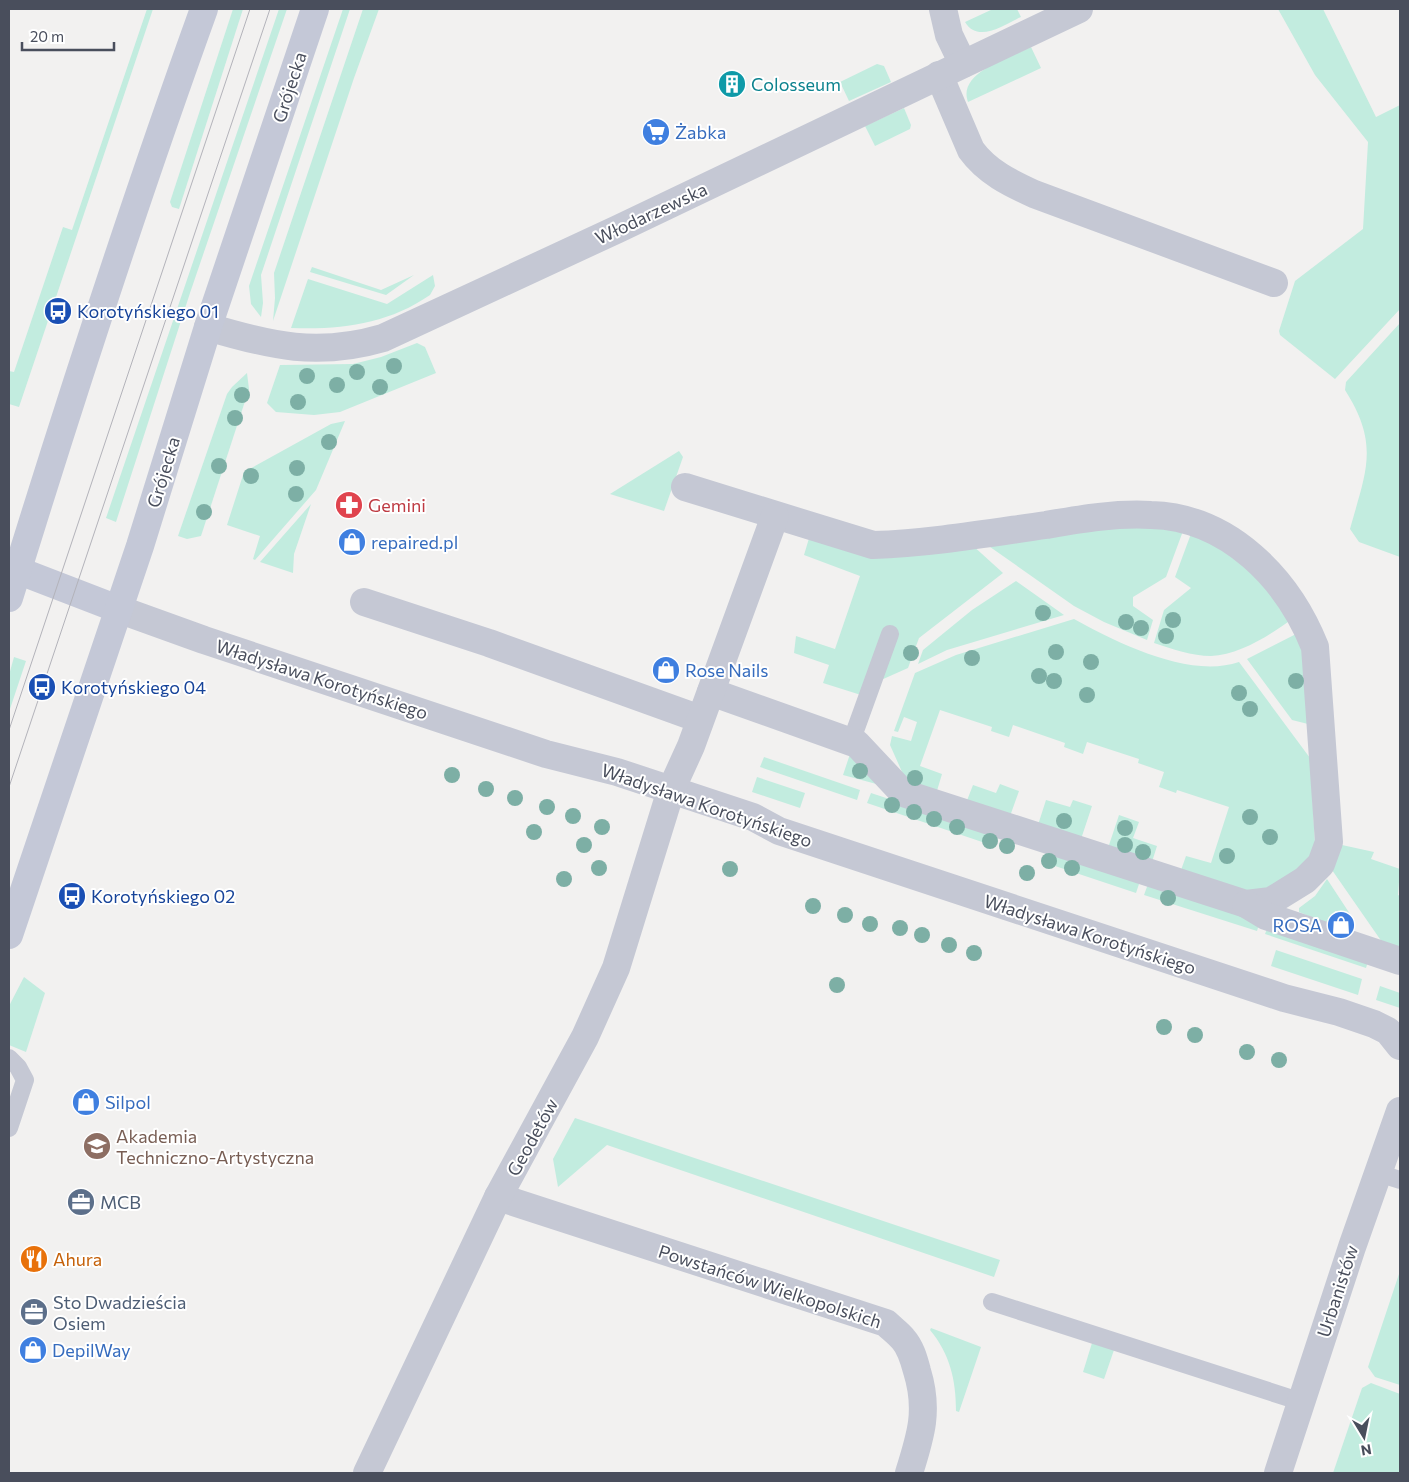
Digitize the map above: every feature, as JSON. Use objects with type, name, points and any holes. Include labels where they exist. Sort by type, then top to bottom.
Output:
[{"type":"main road","points":[[9,598],[13,568],[168,108],[204,9]]},
{"type":"main road","name":"Grójecka","points":[[9,935],[118,609],[208,327],[316,9]]},
{"type":"main road","name":"Władysława Korotyńskiego","points":[[13,568],[118,609]]},
{"type":"street","points":[[943,9],[949,35],[963,64]]},
{"type":"street","name":"Włodarzewska","points":[[208,327],[260,343],[300,347],[354,345],[383,338],[609,233],[1078,9]]},
{"type":"street","points":[[939,75],[972,150],[985,166],[1004,180],[1034,194],[1112,221],[1274,283]]},
{"type":"street","points":[[685,487],[873,545],[930,541],[1106,515],[1153,515],[1191,522],[1221,532],[1251,554],[1280,586],[1304,620],[1315,647],[1329,842],[1321,864],[1304,880],[1271,901],[1246,904]]},
{"type":"street","name":"Geodetów","points":[[367,1473],[498,1197],[585,1038],[616,968],[671,790],[700,719],[775,516]]},
{"type":"street","points":[[364,602],[489,643],[700,719]]},
{"type":"street","name":"Władysława Korotyńskiego","points":[[118,609],[204,640],[546,754],[600,766],[753,817],[779,831],[1122,945],[1284,998],[1340,1012],[1374,1024],[1388,1031],[1399,1041]]},
{"type":"street","points":[[710,692],[854,743],[903,793],[1246,904],[1266,916],[1400,961]]},
{"type":"street","name":"Urbanistów","points":[[1278,1473],[1302,1402],[1389,1177],[1400,1111]]},
{"type":"street","name":"Powstańców Wielkopolskich","points":[[498,1197],[886,1323],[904,1339],[913,1356],[923,1389],[925,1406],[922,1430],[909,1473]]},
{"type":"lane","points":[[854,743],[890,634]]},
{"type":"lane","points":[[9,1058],[18,1067],[25,1080],[9,1128]]},
{"type":"lane","points":[[992,1302],[1302,1402]]},
{"type":"green space","points":[[147,9],[153,9],[19,407],[9,404],[9,371],[14,372],[63,227],[72,230]]},
{"type":"green space","points":[[233,9],[243,9],[179,209],[172,207],[170,202]]},
{"type":"green space","points":[[279,9],[287,9],[190,293],[116,522],[106,518]]},
{"type":"green space","points":[[343,9],[350,9],[261,275],[263,303],[261,317],[251,304],[249,286]]},
{"type":"green space","points":[[363,9],[379,9],[273,321],[275,298],[274,273]]},
{"type":"green space","points":[[993,9],[1017,9],[1021,17],[984,32],[970,28],[965,22]]},
{"type":"green space","points":[[1278,9],[1323,9],[1376,117],[1400,105],[1400,309],[1335,379],[1280,335],[1279,331],[1295,281],[1363,229],[1368,142],[1315,75]]},
{"type":"green space","points":[[1031,47],[1041,68],[968,102],[967,91],[970,82],[978,74],[999,61]]},
{"type":"green space","points":[[877,64],[884,66],[891,82],[849,101],[840,82]]},
{"type":"green space","points":[[904,108],[911,125],[910,129],[875,146],[865,126]]},
{"type":"green space","points":[[312,267],[381,290],[414,275],[386,295],[310,272]]},
{"type":"green space","points":[[433,275],[435,286],[430,295],[398,313],[381,319],[346,326],[291,328],[308,279],[387,304]]},
{"type":"green space","points":[[1400,323],[1400,557],[1359,542],[1350,529],[1361,491],[1367,458],[1363,427],[1356,409],[1345,390],[1346,382]]},
{"type":"green space","points":[[417,343],[425,347],[436,373],[340,412],[314,415],[276,412],[267,403],[280,365],[353,364],[381,357]]},
{"type":"green space","points":[[247,373],[249,389],[201,536],[187,539],[178,536],[227,394]]},
{"type":"green space","points":[[345,421],[316,490],[255,560],[253,559],[260,536],[227,525],[244,472],[331,424]]},
{"type":"green space","points":[[679,451],[683,457],[664,511],[610,494]]},
{"type":"green space","points":[[311,504],[294,554],[293,573],[260,562]]},
{"type":"green space","points":[[1132,526],[1183,531],[1166,577],[1133,597],[1133,606],[1153,620],[1147,640],[1104,622],[1074,606],[983,542]]},
{"type":"green space","points":[[1192,531],[1207,537],[1235,557],[1292,619],[1254,643],[1222,655],[1197,655],[1154,643],[1164,610],[1191,588],[1175,577]]},
{"type":"green space","points":[[810,535],[971,544],[1003,573],[919,638],[908,668],[881,680],[861,695],[823,683],[829,665],[794,653],[796,636],[835,649],[860,576],[804,555]]},
{"type":"green space","points":[[1016,581],[1064,615],[947,650],[918,664],[923,650],[972,610]]},
{"type":"green space","points":[[1074,619],[1132,648],[1176,662],[1198,666],[1219,666],[1239,662],[1310,758],[1315,843],[1308,860],[1302,867],[1287,879],[1262,894],[1180,873],[1186,856],[1211,863],[1229,807],[1177,790],[1176,793],[1159,787],[1164,772],[1138,763],[1139,759],[1087,742],[1083,754],[1064,747],[1065,743],[1013,725],[1009,737],[991,731],[992,727],[940,710],[920,766],[942,774],[936,794],[907,783],[890,745],[892,736],[911,741],[917,722],[904,717],[898,732],[894,731],[915,673],[956,655]]},
{"type":"green space","points":[[1298,633],[1304,651],[1305,672],[1303,678],[1306,680],[1308,724],[1292,720],[1247,659]]},
{"type":"green space","points":[[14,657],[26,661],[9,712],[9,675]]},
{"type":"green space","points":[[850,754],[880,785],[843,775]]},
{"type":"green space","points":[[764,757],[860,790],[857,800],[760,767]]},
{"type":"green space","points":[[757,777],[805,793],[800,808],[752,792]]},
{"type":"green space","points":[[1000,784],[1019,791],[1009,819],[966,803],[973,785],[996,793]]},
{"type":"green space","points":[[871,793],[995,834],[991,845],[867,803]]},
{"type":"green space","points":[[1046,800],[1070,807],[1073,800],[1092,806],[1080,842],[1037,828]]},
{"type":"green space","points":[[1119,815],[1139,822],[1133,838],[1157,846],[1151,865],[1107,851]]},
{"type":"green space","points":[[1342,845],[1374,852],[1371,859],[1400,869],[1398,895],[1400,896],[1400,949],[1382,942],[1332,870]]},
{"type":"green space","points":[[1047,851],[1140,881],[1136,893],[1043,862]]},
{"type":"green space","points":[[1327,879],[1350,914],[1335,911],[1331,925],[1299,912],[1299,908],[1315,896]]},
{"type":"green space","points":[[1148,884],[1260,921],[1257,931],[1144,895]]},
{"type":"green space","points":[[1269,924],[1369,958],[1366,968],[1265,934]]},
{"type":"green space","points":[[1276,950],[1362,979],[1358,995],[1271,966]]},
{"type":"green space","points":[[24,977],[45,993],[26,1052],[9,1045],[9,1006]]},
{"type":"green space","points":[[1380,986],[1400,993],[1400,1008],[1376,1000]]},
{"type":"green space","points":[[575,1118],[1000,1260],[994,1277],[607,1145],[558,1187],[553,1159]]},
{"type":"green space","points":[[1400,1271],[1400,1385],[1375,1377],[1368,1367]]},
{"type":"green space","points":[[931,1328],[981,1347],[959,1412],[956,1411],[955,1389],[947,1358],[930,1330]]},
{"type":"green space","points":[[1092,1343],[1114,1350],[1104,1379],[1083,1372]]},
{"type":"green space","points":[[1371,1383],[1400,1394],[1400,1473],[1333,1473],[1362,1388]]},
{"type":"tram line","points":[[9,730],[250,9]]},
{"type":"tram line","points":[[9,787],[270,9]]},
{"type":"place","name":"Colosseum","points":[[732,84]]},
{"type":"place","name":"Żabka","points":[[656,132]]},
{"type":"place","name":"Korotyńskiego 01","points":[[58,311]]},
{"type":"place","name":"Gemini","points":[[349,505]]},
{"type":"place","name":"repaired.pl","points":[[352,542]]},
{"type":"place","name":"Rose Nails","points":[[666,670]]},
{"type":"place","name":"Korotyńskiego 04","points":[[42,687]]},
{"type":"place","name":"Korotyńskiego 02","points":[[72,896]]},
{"type":"place","name":"ROSA","points":[[1341,925]]},
{"type":"place","name":"Silpol","points":[[86,1102]]},
{"type":"place","name":"Akademia Techniczno-Artystyczna","points":[[97,1146]]},
{"type":"place","name":"MCB","points":[[81,1202]]},
{"type":"place","name":"Ahura","points":[[34,1259]]},
{"type":"place","name":"Sto Dwadzieścia Osiem","points":[[34,1312]]},
{"type":"place","name":"DepilWay","points":[[33,1350]]}]
